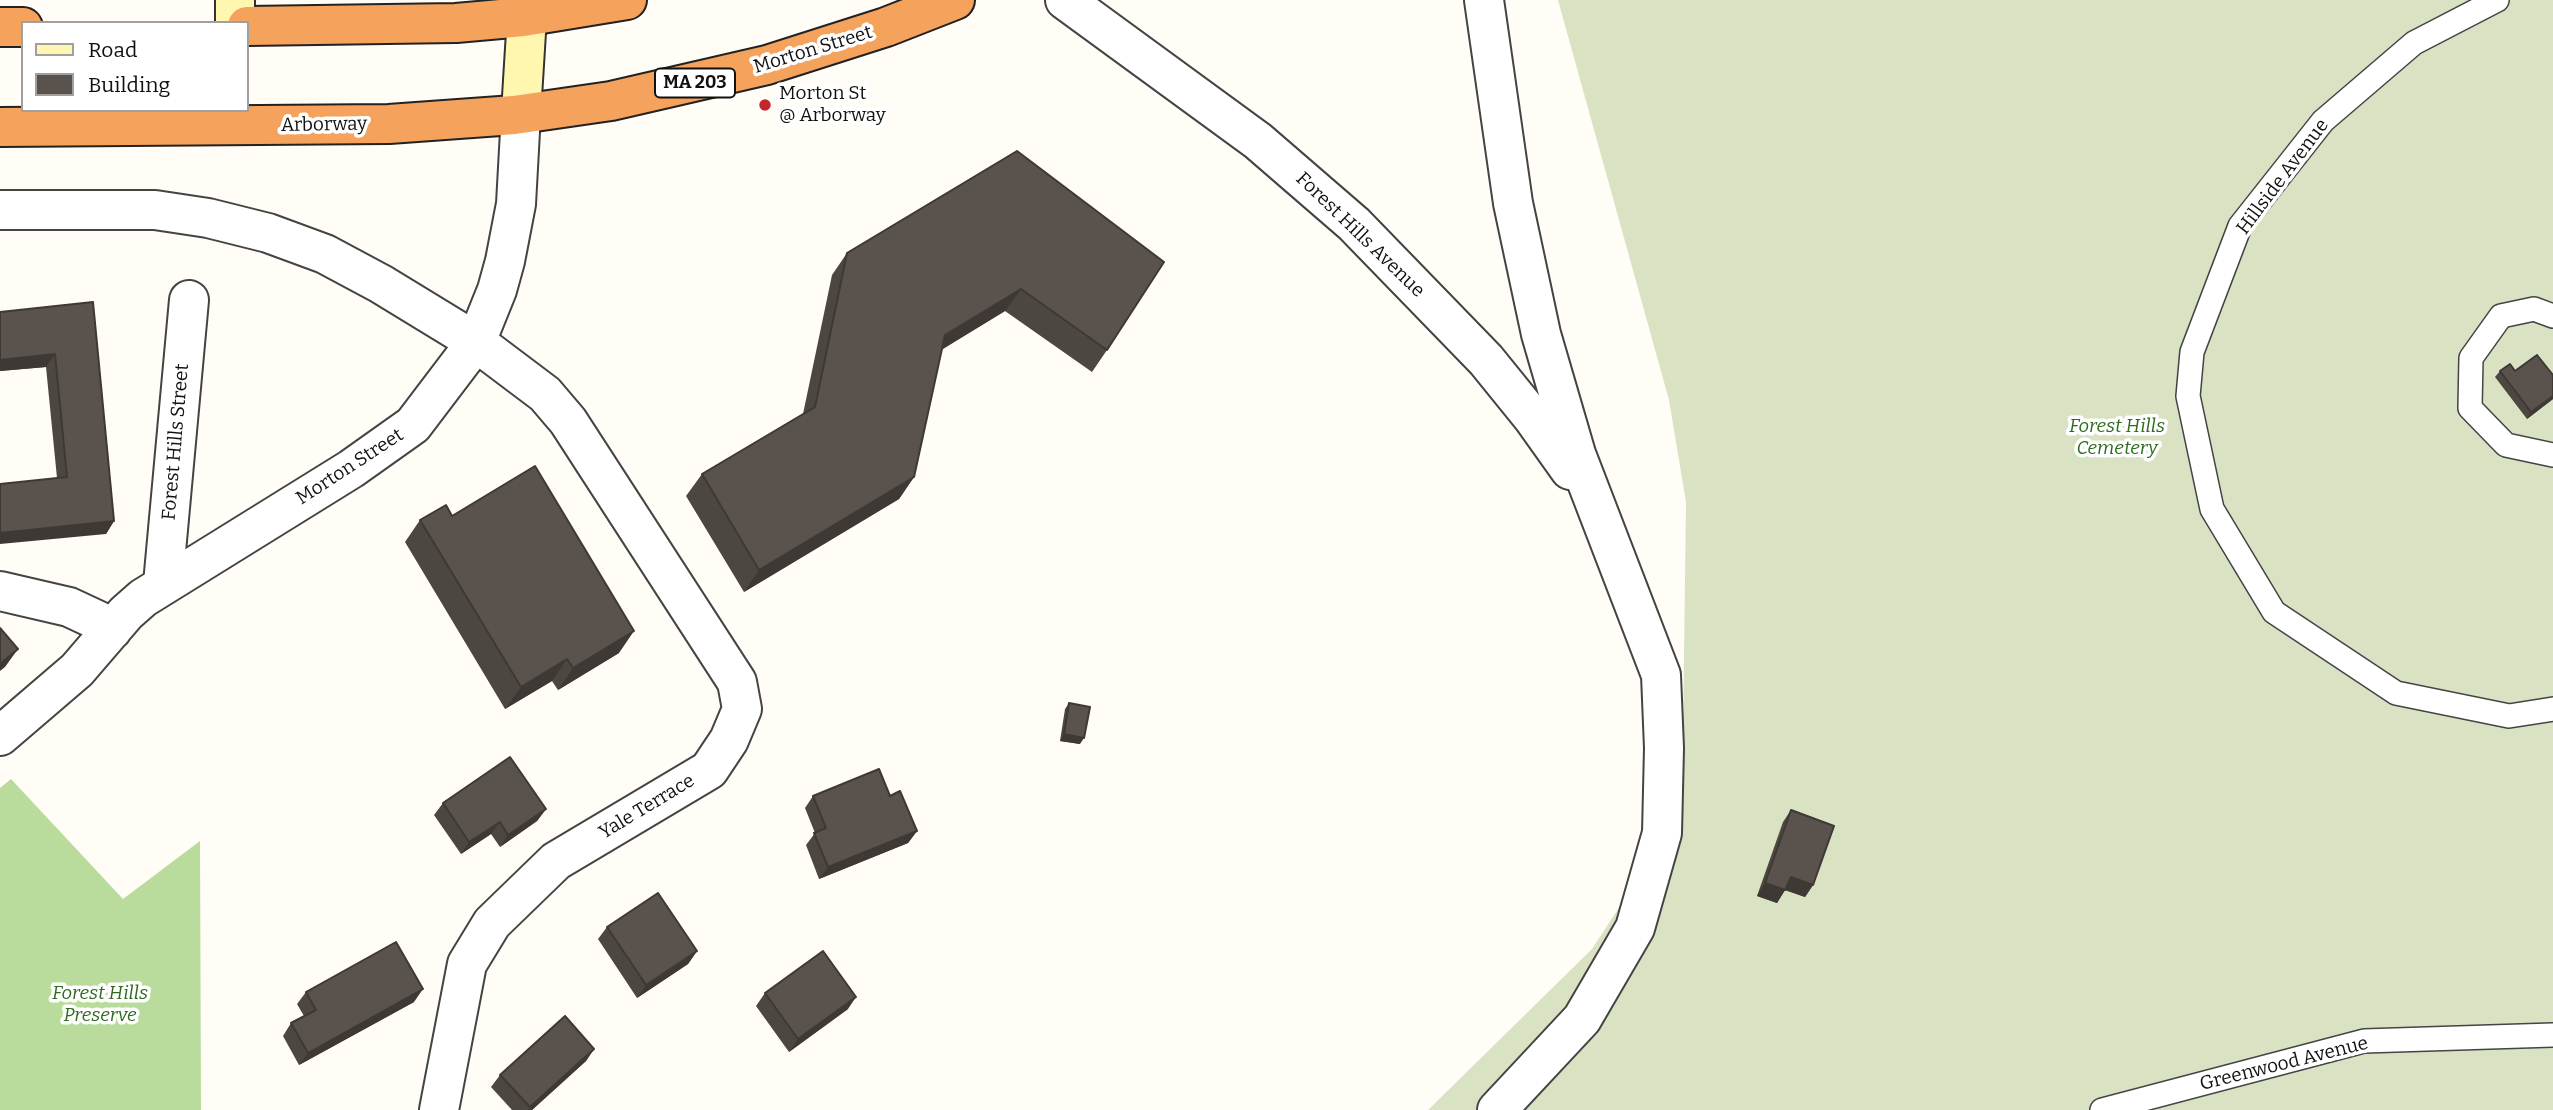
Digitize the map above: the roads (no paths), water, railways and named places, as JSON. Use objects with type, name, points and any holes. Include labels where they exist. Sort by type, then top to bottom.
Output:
[{"type":"highway","points":[[248,26],[422,24],[527,8],[626,0]]},
{"type":"highway","name":"Morton Street","points":[[521,113],[611,101],[756,68],[832,46],[955,0]]},
{"type":"highway","points":[[0,27],[21,27]]},
{"type":"highway","name":"Arborway","points":[[0,128],[389,124],[521,113]]},
{"type":"main road","points":[[235,0],[235,21]]},
{"type":"main road","points":[[521,113],[527,8]]},
{"type":"street","name":"Forest Hills Avenue","points":[[1065,0],[1258,141],[1354,224],[1486,360],[1566,464],[1602,522]]},
{"type":"street","name":"Forest Hills Avenue","points":[[1484,0],[1502,132],[1527,273],[1559,403],[1661,675],[1664,748],[1662,833],[1635,928],[1582,1019],[1497,1110]]},
{"type":"street","name":"Morton Street","points":[[0,736],[77,670],[126,613],[163,584],[351,469],[413,425],[476,342],[505,261],[518,184],[521,113]]},
{"type":"street","points":[[0,210],[155,210],[208,218],[268,233],[325,254],[381,284],[476,342]]},
{"type":"street","name":"Forest Hills Street","points":[[163,584],[189,300]]},
{"type":"street","name":"Yale Terrace","points":[[439,1110],[467,964],[492,923],[556,861],[709,770],[729,740],[742,709],[737,682],[568,421],[545,394],[476,342]]},
{"type":"street","points":[[0,591],[69,607],[99,621],[112,631]]},
{"type":"lane","name":"Hillside Avenue","points":[[2497,0],[2414,43],[2323,121],[2240,226],[2192,352],[2189,397],[2212,509],[2274,612],[2396,693],[2509,716],[2553,709]]},
{"type":"lane","points":[[2553,316],[2534,309],[2501,316],[2471,358],[2470,408],[2507,445],[2553,455]]},
{"type":"lane","name":"Greenwood Avenue","points":[[2102,1110],[2364,1041],[2553,1035]]},
{"type":"place","name":"Morton St @ Arborway","points":[[765,105]]},
{"type":"park label","name":"Forest Hills Cemetery","points":[[2117,438]]},
{"type":"park label","name":"Forest Hills Preserve","points":[[100,1005]]}]
